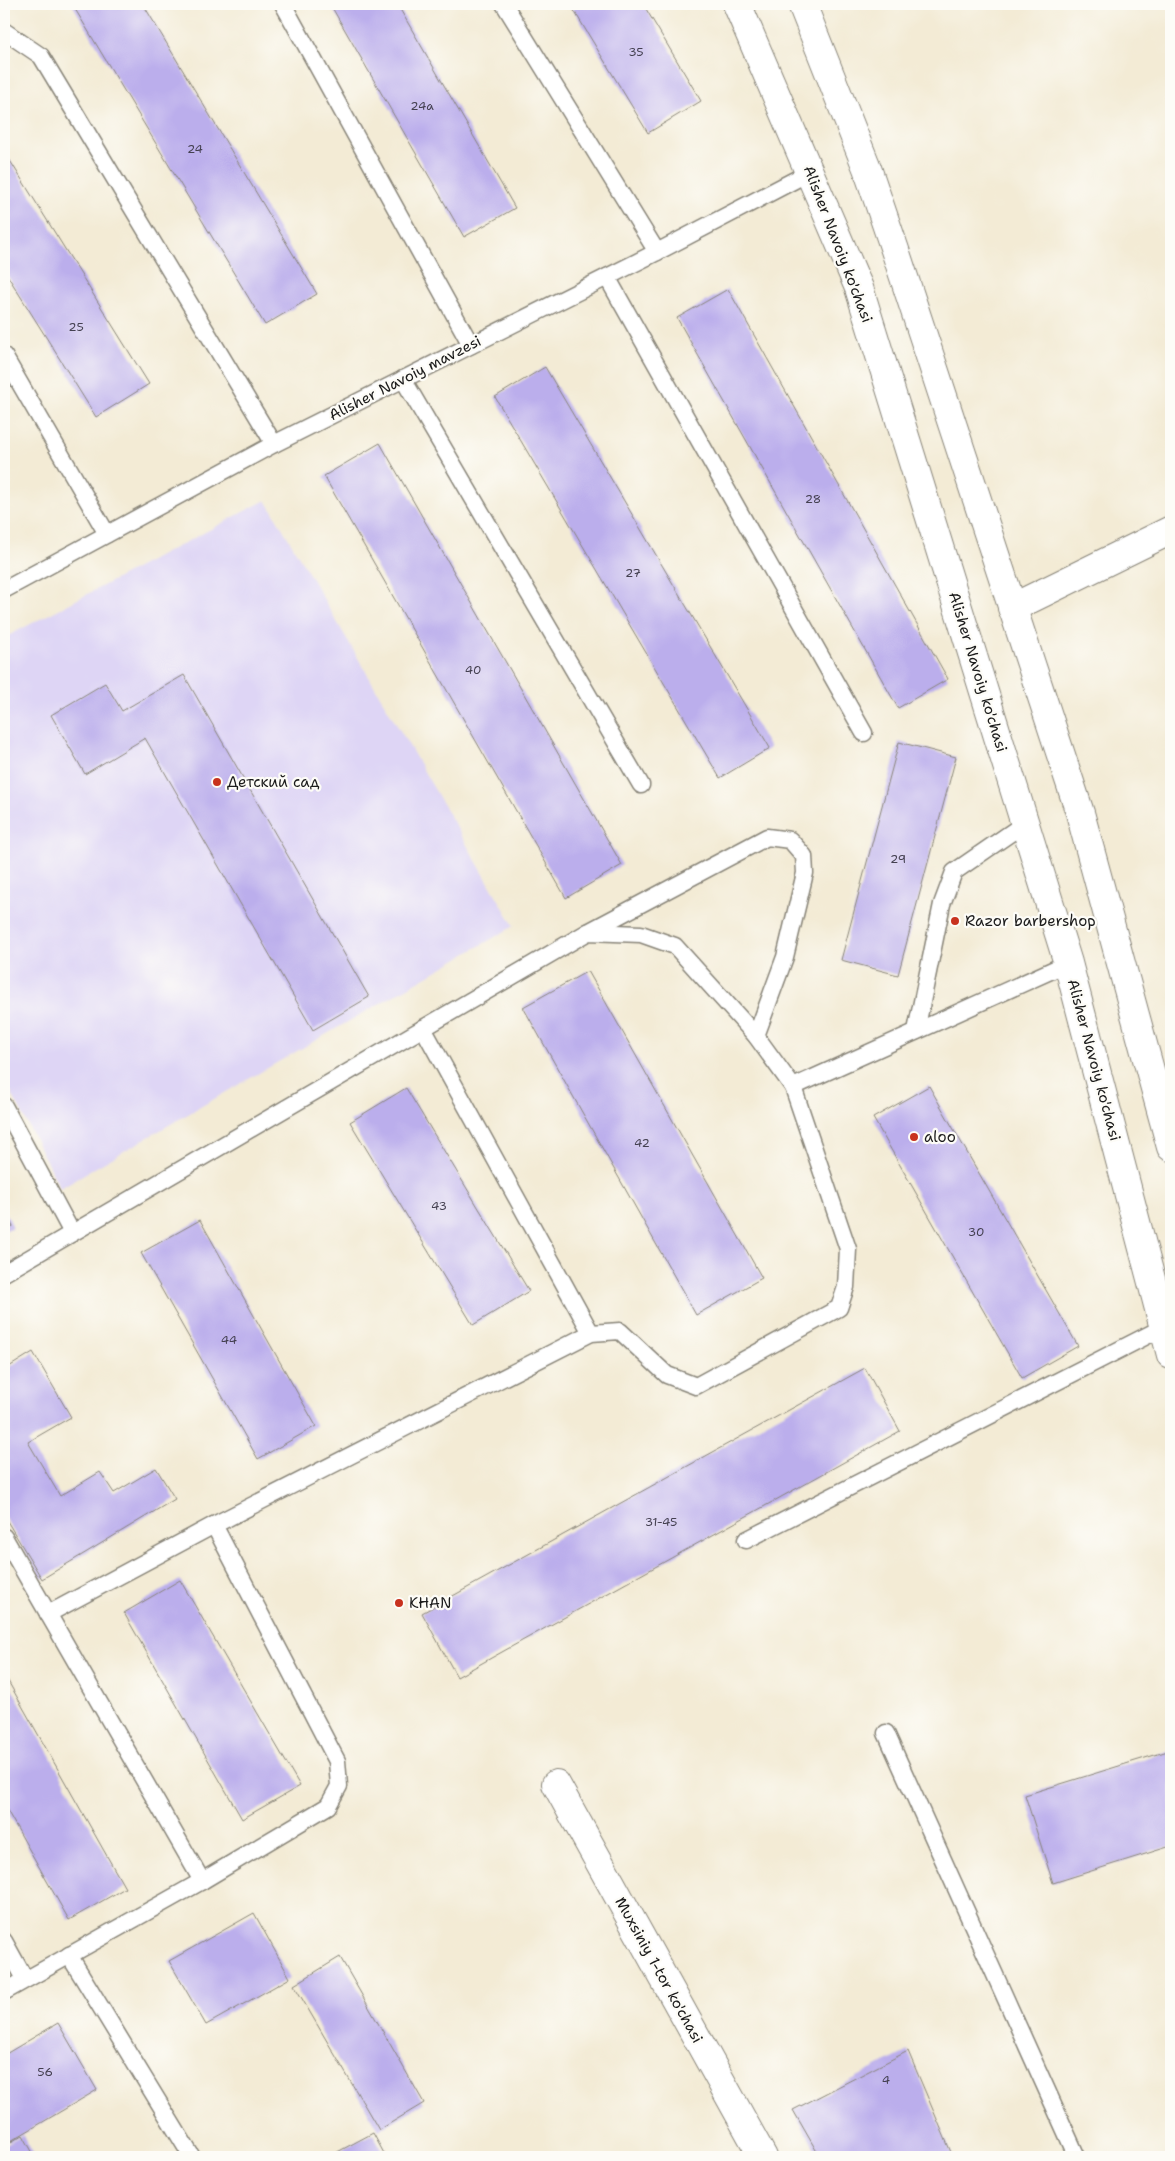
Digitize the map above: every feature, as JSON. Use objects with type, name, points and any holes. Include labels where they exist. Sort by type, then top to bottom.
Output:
[{"type":"main road","name":"Alisher Navoiy ko'chasi","points":[[737,4],[859,288],[1068,963],[1171,1356]]},
{"type":"main road","points":[[802,4],[867,168],[1080,814],[1171,1147]]},
{"type":"main road","points":[[1012,608],[1171,530]]},
{"type":"main road","name":"Muxsiniy 1-tor ko'chasi","points":[[556,1784],[763,2157]]},
{"type":"lane","points":[[283,4],[471,345]]},
{"type":"lane","points":[[504,4],[657,252]]},
{"type":"lane","points":[[4,31],[41,56],[274,444]]},
{"type":"lane","name":"Alisher Navoiy mavzesi","points":[[4,590],[274,444],[657,252],[810,172]]},
{"type":"lane","points":[[607,277],[864,733]]},
{"type":"lane","points":[[4,356],[107,534]]},
{"type":"lane","points":[[403,379],[641,785]]},
{"type":"lane","points":[[916,1031],[942,904],[954,872],[1025,823]]},
{"type":"lane","points":[[4,1273],[588,932],[767,837],[790,840],[804,856],[805,873],[785,957],[756,1036]]},
{"type":"lane","points":[[48,1614],[214,1525],[592,1333],[620,1331],[667,1374],[696,1386],[839,1308],[846,1287],[848,1249],[793,1087],[756,1036],[676,946],[641,934],[588,932]]},
{"type":"lane","points":[[793,1087],[1068,963]]},
{"type":"lane","points":[[423,1028],[592,1333]]},
{"type":"lane","points":[[4,1106],[72,1233]]},
{"type":"lane","points":[[746,1540],[1164,1327]]},
{"type":"lane","points":[[4,1992],[202,1881],[328,1806],[340,1786],[337,1761],[214,1525]]},
{"type":"lane","points":[[4,1536],[202,1881]]},
{"type":"lane","points":[[886,1733],[1077,2157]]},
{"type":"lane","points":[[4,1941],[25,1979]]},
{"type":"lane","points":[[69,1955],[192,2157]]},
{"type":"shaded area","name":"Детский сад","points":[[266,500],[514,926],[60,1188],[4,1078],[4,638]]},
{"type":"building","points":[[72,4],[143,4],[317,294],[265,325]]},
{"type":"building","points":[[330,4],[397,4],[515,208],[464,237]]},
{"type":"building","points":[[570,4],[643,4],[701,101],[648,133]]},
{"type":"building","points":[[4,151],[149,384],[96,417],[4,270]]},
{"type":"building","points":[[728,289],[948,679],[898,708],[677,318]]},
{"type":"building","points":[[545,367],[770,748],[720,778],[495,397]]},
{"type":"building","points":[[380,443],[622,865],[566,898],[324,476]]},
{"type":"building","points":[[184,675],[369,997],[313,1030],[145,738],[85,774],[51,715],[105,683],[122,711]]},
{"type":"building","points":[[899,742],[956,757],[898,975],[841,960]]},
{"type":"building","points":[[588,971],[762,1278],[696,1315],[523,1007]]},
{"type":"building","points":[[929,1086],[1078,1346],[1022,1378],[873,1118]]},
{"type":"building","points":[[406,1088],[529,1291],[473,1325],[350,1122]]},
{"type":"building","points":[[4,1209],[13,1227],[4,1231]]},
{"type":"building","points":[[200,1220],[316,1426],[258,1459],[141,1253]]},
{"type":"building","points":[[33,1352],[71,1417],[28,1442],[60,1496],[100,1472],[114,1493],[156,1468],[175,1499],[42,1579],[4,1516],[4,1370]]},
{"type":"building","points":[[865,1368],[900,1431],[457,1677],[422,1613]]},
{"type":"building","points":[[180,1580],[300,1786],[242,1819],[124,1613]]},
{"type":"building","points":[[4,1674],[125,1888],[69,1920],[4,1805]]},
{"type":"building","points":[[1171,1750],[1171,1846],[1053,1883],[1025,1795]]},
{"type":"building","points":[[254,1913],[290,1978],[206,2025],[169,1961]]},
{"type":"building","points":[[340,1957],[424,2103],[379,2130],[294,1985]]},
{"type":"building","points":[[58,2023],[97,2090],[9,2142],[4,2133],[4,2055]]},
{"type":"building","points":[[908,2051],[953,2157],[820,2157],[793,2110]]},
{"type":"building","points":[[373,2133],[386,2157],[328,2157]]},
{"type":"building","points":[[23,2135],[35,2157],[4,2157],[4,2146]]},
{"type":"place","name":"Детский сад","points":[[217,782]]},
{"type":"place","name":"Razor barbershop","points":[[955,921]]},
{"type":"place","name":"aloo","points":[[914,1137]]},
{"type":"place","name":"KHAN","points":[[399,1603]]}]
